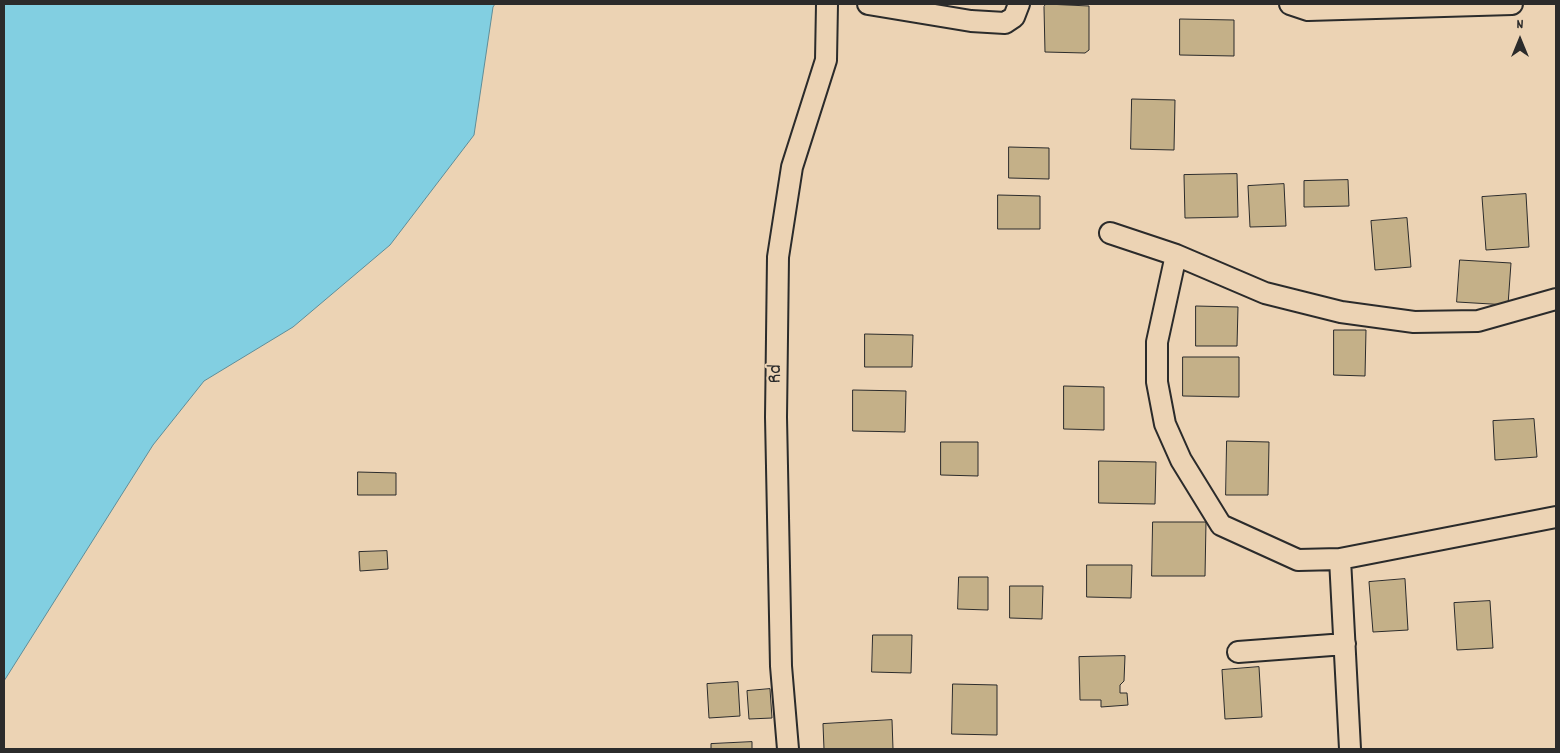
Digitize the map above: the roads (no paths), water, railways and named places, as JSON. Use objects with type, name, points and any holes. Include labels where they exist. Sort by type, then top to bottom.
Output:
[{"type":"street","name":"Rd","points":[[788,749],[782,666],[776,417],[778,257],[792,167],[826,60],[827,4]]},
{"type":"street","points":[[868,4],[971,21],[1005,23],[1014,18],[1019,4]]},
{"type":"street","points":[[1290,4],[1308,10],[1512,4]]},
{"type":"street","points":[[1110,233],[1176,255],[1265,293],[1341,312],[1414,322],[1478,321],[1556,299]]},
{"type":"street","points":[[1176,255],[1157,342],[1157,382],[1165,424],[1181,460],[1220,525],[1298,560],[1340,559],[1556,517]]},
{"type":"street","points":[[1340,559],[1350,749]]},
{"type":"street","points":[[1238,652],[1345,644]]},
{"type":"water","points":[[4,4],[495,4],[474,135],[390,245],[293,327],[204,381],[153,445],[4,681]]}]
